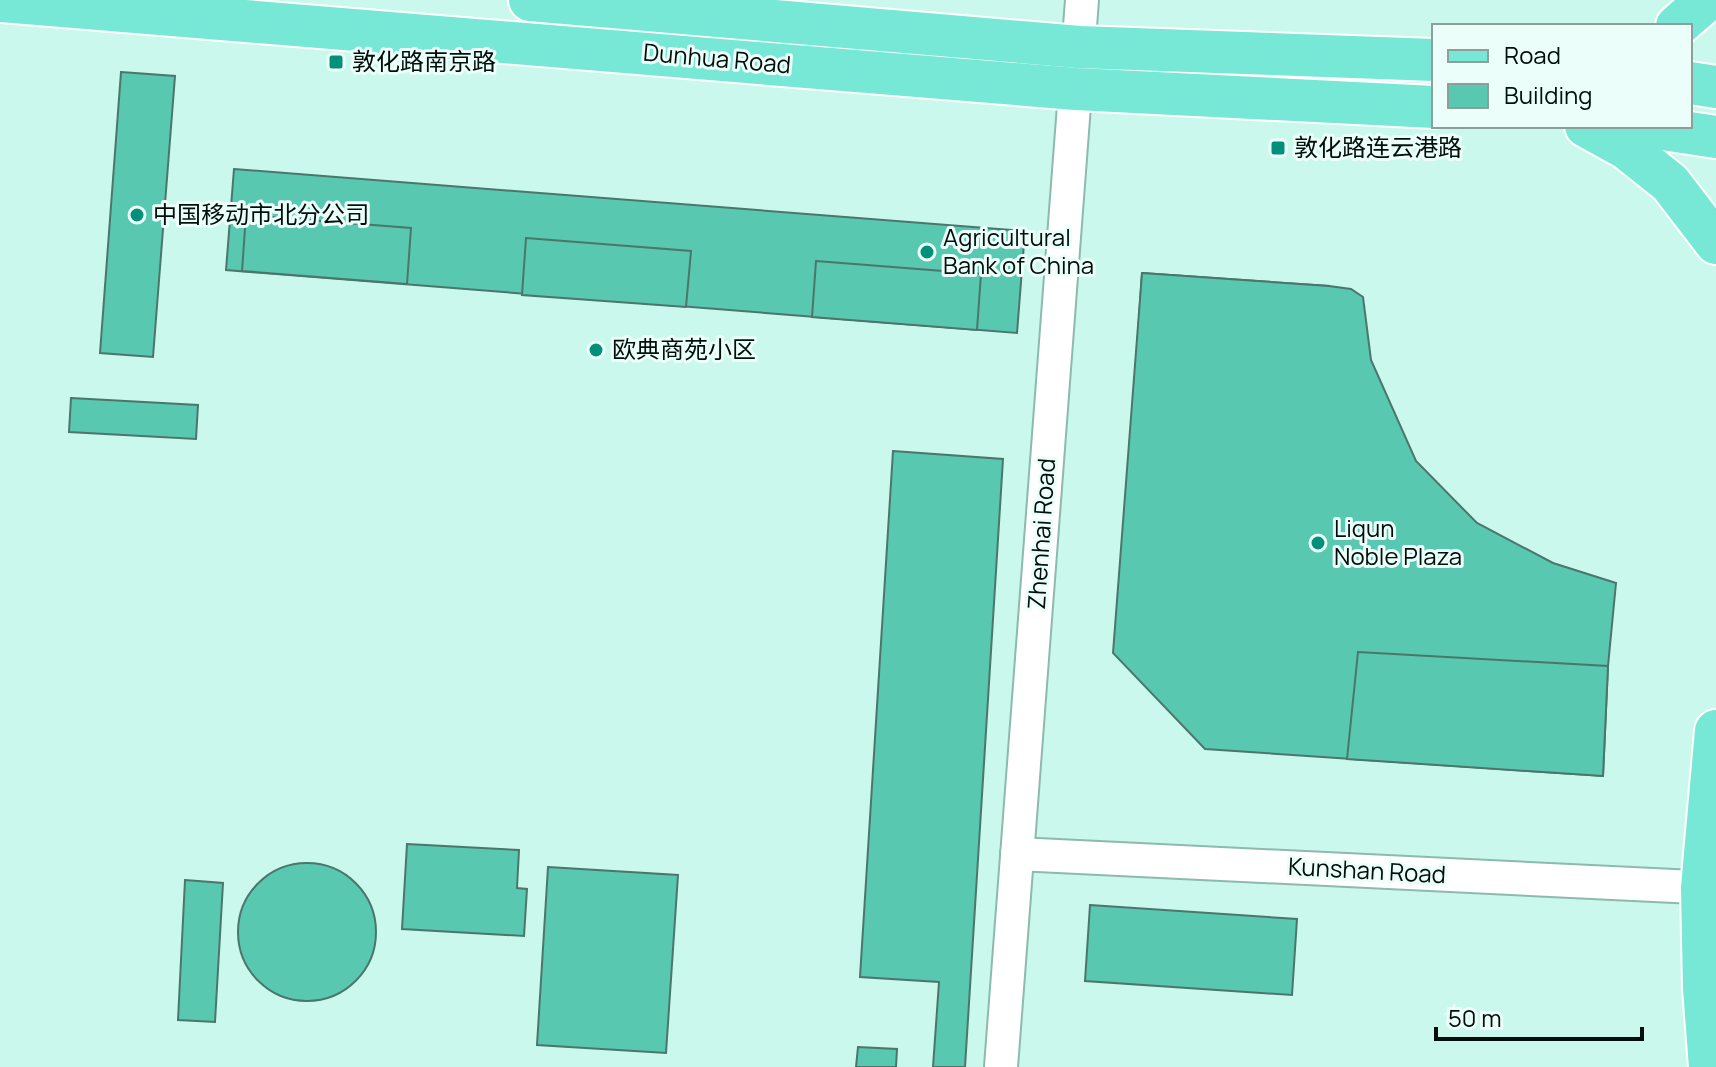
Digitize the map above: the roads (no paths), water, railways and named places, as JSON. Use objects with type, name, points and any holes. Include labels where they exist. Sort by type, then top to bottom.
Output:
[{"type":"main road","name":"Dunhua Road","points":[[530,0],[650,5],[1079,47],[1432,60]]},
{"type":"main road","points":[[1679,24],[1707,0]]},
{"type":"main road","name":"Dunhua Road","points":[[0,1],[1076,89],[1432,107]]},
{"type":"main road","points":[[1692,83],[1716,87]]},
{"type":"main road","points":[[1590,128],[1626,148],[1670,183],[1716,243]]},
{"type":"main road","points":[[1656,128],[1716,137]]},
{"type":"main road","points":[[1710,1067],[1704,988],[1716,731]]},
{"type":"street","name":"Zhenhai Road","points":[[1001,1067],[1082,0]]},
{"type":"street","name":"Kunshan Road","points":[[1017,854],[1709,888]]},
{"type":"place","name":"敦化路南京路","points":[[336,62]]},
{"type":"place","name":"敦化路连云港路","points":[[1278,148]]},
{"type":"place","name":"中国移动市北分公司","points":[[137,215]]},
{"type":"place","name":"Agricultural Bank of China","points":[[927,252]]},
{"type":"place","name":"欧典商苑小区","points":[[596,350]]},
{"type":"place","name":"Liqun Noble Plaza","points":[[1318,543]]}]
